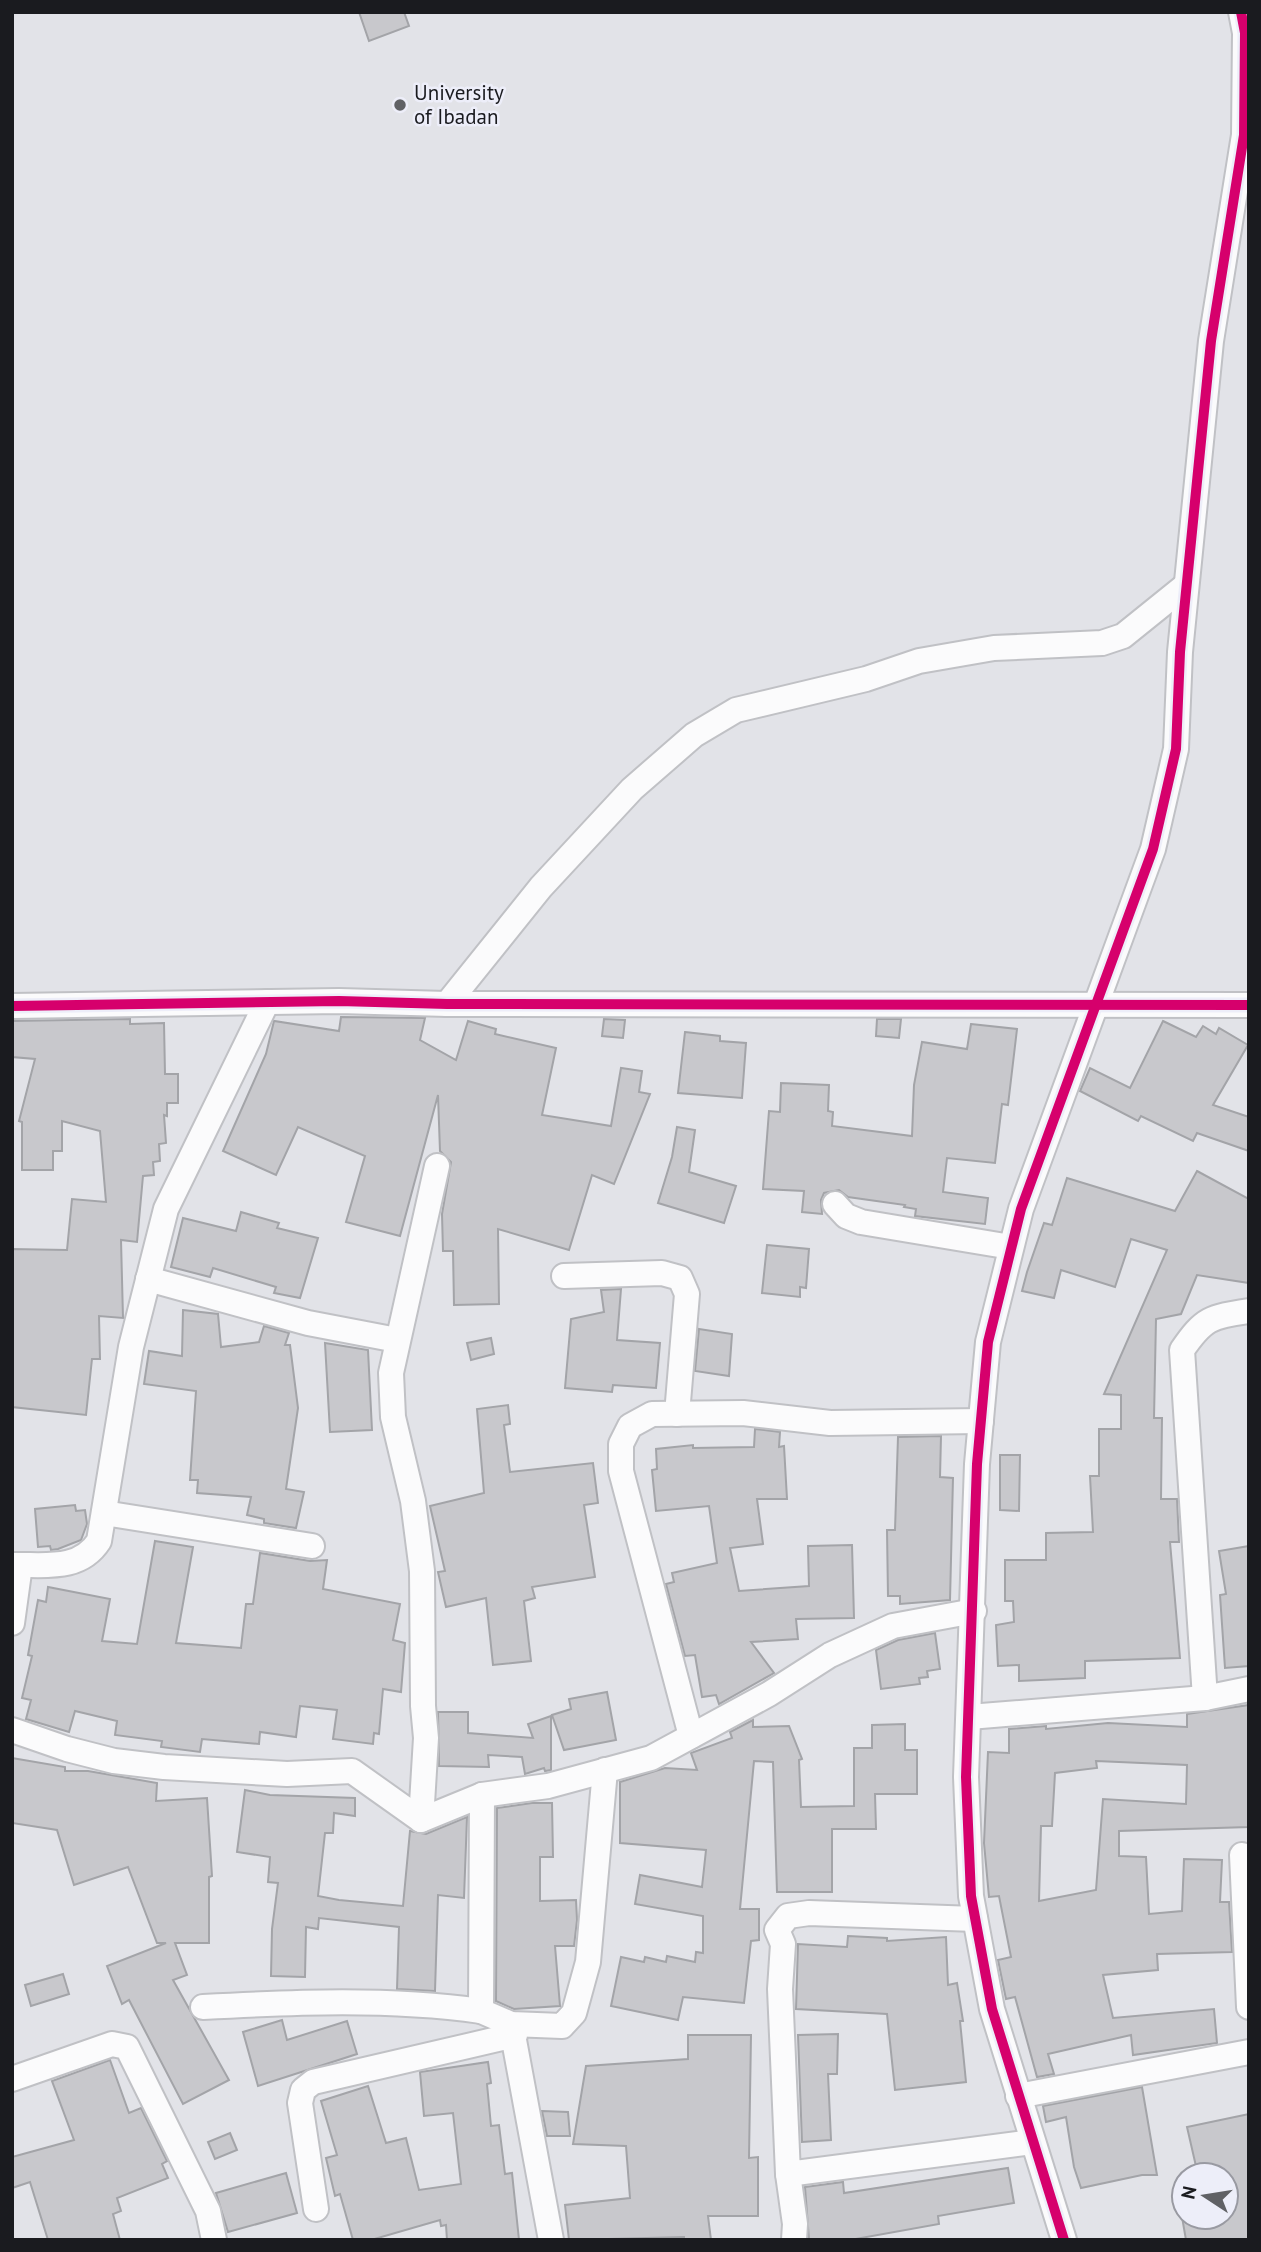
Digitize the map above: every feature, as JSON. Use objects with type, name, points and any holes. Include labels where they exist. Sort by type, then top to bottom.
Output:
[{"type":"street","points":[[1064,2240],[992,2009],[971,1896],[966,1777],[981,1421],[988,1342],[1021,1209],[1153,849],[1176,749],[1185,586],[1211,341],[1244,135],[1245,33],[1241,12]]},
{"type":"street","points":[[447,1004],[541,887],[632,789],[694,735],[736,710],[866,679],[919,661],[994,649],[1102,643],[1123,636],[1185,586]]},
{"type":"street","points":[[12,1623],[16,1565],[45,1567],[86,1555],[99,1541],[131,1348],[166,1209],[267,1002]]},
{"type":"street","points":[[12,1006],[267,1002],[1094,1007],[1249,1004]]},
{"type":"street","points":[[421,1820],[426,1738],[422,1571],[413,1501],[393,1417],[391,1373],[437,1166]]},
{"type":"street","points":[[835,1204],[846,1216],[861,1222],[1011,1247]]},
{"type":"street","points":[[564,1276],[662,1273],[680,1278],[687,1294],[677,1414]]},
{"type":"street","points":[[148,1279],[308,1323],[397,1340]]},
{"type":"street","points":[[1205,1698],[1182,1350],[1198,1327],[1210,1317],[1249,1311]]},
{"type":"street","points":[[691,1736],[621,1471],[621,1444],[631,1426],[652,1414],[743,1413],[830,1423],[981,1421]]},
{"type":"street","points":[[104,1513],[312,1546]]},
{"type":"street","points":[[421,1820],[482,1795],[548,1786],[651,1758],[769,1694],[830,1655],[893,1626],[974,1611]]},
{"type":"street","points":[[969,1717],[1205,1698],[1249,1689]]},
{"type":"street","points":[[12,1730],[67,1749],[114,1761],[164,1768],[287,1774],[352,1771],[421,1820]]},
{"type":"street","points":[[316,2209],[300,2104],[303,2090],[313,2082],[513,2029],[562,2026],[574,2013],[588,1962],[606,1770]]},
{"type":"street","points":[[481,2011],[482,1795]]},
{"type":"street","points":[[1242,1855],[1249,2007]]},
{"type":"street","points":[[794,2240],[795,2224],[788,2174],[780,1989],[783,1944],[777,1930],[788,1916],[809,1913],[975,1919]]},
{"type":"street","points":[[203,2007],[267,2003],[423,2003],[481,2011],[513,2029]]},
{"type":"street","points":[[513,2029],[551,2240]]},
{"type":"street","points":[[12,2079],[112,2044],[127,2047],[208,2211],[214,2240]]},
{"type":"street","points":[[1018,2096],[1249,2052]]},
{"type":"street","points":[[788,2174],[1032,2141]]},
{"type":"building","points":[[359,12],[404,12],[409,26],[369,41]]},
{"type":"building","points":[[341,1017],[425,1018],[420,1040],[456,1060],[468,1021],[496,1029],[495,1034],[556,1048],[542,1115],[611,1126],[621,1068],[642,1071],[639,1092],[650,1094],[614,1184],[592,1175],[569,1250],[498,1229],[499,1304],[454,1305],[453,1251],[443,1251],[442,1214],[451,1162],[440,1151],[438,1095],[400,1236],[346,1222],[365,1156],[298,1127],[276,1175],[223,1151],[266,1054],[274,1021],[339,1031]]},
{"type":"building","points":[[130,1019],[130,1024],[164,1023],[165,1074],[178,1074],[178,1103],[167,1103],[167,1116],[164,1115],[166,1143],[159,1144],[160,1161],[153,1162],[154,1175],[143,1176],[137,1242],[121,1240],[123,1318],[99,1316],[100,1359],[92,1359],[86,1415],[12,1407],[12,1249],[67,1250],[72,1199],[106,1202],[100,1131],[62,1121],[62,1151],[53,1151],[53,1170],[22,1170],[22,1122],[19,1121],[35,1059],[12,1057],[12,1021]]},
{"type":"building","points":[[604,1019],[625,1020],[623,1038],[602,1036]]},
{"type":"building","points":[[877,1019],[901,1019],[899,1038],[876,1036]]},
{"type":"building","points":[[1163,1021],[1196,1037],[1203,1026],[1216,1034],[1219,1028],[1248,1045],[1213,1105],[1249,1117],[1249,1151],[1197,1133],[1193,1141],[1141,1116],[1138,1121],[1080,1091],[1090,1068],[1130,1088]]},
{"type":"building","points":[[971,1024],[1017,1029],[1008,1105],[1002,1104],[995,1163],[947,1158],[943,1192],[988,1198],[985,1224],[915,1216],[916,1209],[904,1207],[905,1205],[848,1197],[839,1190],[824,1193],[821,1200],[822,1214],[802,1212],[804,1191],[763,1189],[769,1111],[780,1112],[781,1083],[829,1085],[828,1111],[833,1112],[832,1126],[912,1136],[914,1085],[922,1042],[967,1049]]},
{"type":"building","points":[[685,1032],[720,1036],[720,1041],[746,1043],[742,1098],[678,1093]]},
{"type":"building","points":[[677,1127],[695,1130],[689,1172],[736,1186],[724,1223],[658,1203],[672,1157]]},
{"type":"building","points":[[1197,1171],[1249,1199],[1249,1283],[1197,1275],[1181,1314],[1156,1319],[1154,1418],[1162,1418],[1161,1499],[1177,1499],[1179,1542],[1170,1542],[1180,1658],[1085,1661],[1085,1678],[1019,1681],[1019,1665],[998,1666],[996,1625],[1014,1622],[1013,1601],[1005,1601],[1005,1560],[1046,1560],[1046,1533],[1093,1532],[1090,1476],[1099,1476],[1099,1429],[1121,1429],[1121,1395],[1104,1394],[1167,1250],[1131,1239],[1115,1287],[1061,1270],[1054,1298],[1022,1291],[1044,1223],[1052,1225],[1067,1178],[1175,1211]]},
{"type":"building","points":[[241,1212],[279,1223],[277,1228],[318,1238],[300,1298],[274,1293],[276,1287],[213,1268],[210,1277],[171,1267],[183,1218],[236,1231]]},
{"type":"building","points":[[767,1245],[809,1249],[806,1288],[800,1287],[800,1297],[762,1293]]},
{"type":"building","points":[[621,1289],[617,1340],[660,1343],[656,1388],[613,1385],[612,1392],[565,1388],[571,1319],[604,1312],[601,1290]]},
{"type":"building","points":[[183,1310],[218,1314],[221,1347],[259,1342],[264,1326],[289,1333],[285,1345],[290,1345],[298,1408],[286,1489],[304,1492],[296,1528],[264,1523],[264,1519],[247,1515],[251,1497],[197,1493],[198,1480],[190,1480],[196,1391],[144,1384],[149,1351],[182,1356]]},
{"type":"building","points":[[699,1329],[732,1334],[729,1376],[695,1371]]},
{"type":"building","points":[[491,1338],[494,1354],[471,1360],[467,1343]]},
{"type":"building","points":[[325,1343],[368,1350],[372,1430],[330,1432]]},
{"type":"building","points":[[508,1405],[510,1424],[504,1425],[510,1472],[593,1463],[598,1503],[584,1505],[595,1577],[532,1587],[535,1598],[524,1601],[531,1661],[493,1665],[486,1598],[446,1607],[438,1572],[445,1571],[430,1506],[484,1493],[477,1409]]},
{"type":"building","points":[[755,1429],[780,1432],[779,1447],[784,1446],[787,1499],[757,1499],[763,1544],[730,1548],[739,1591],[809,1586],[808,1546],[852,1545],[854,1618],[796,1619],[798,1639],[751,1642],[774,1673],[719,1704],[716,1695],[702,1697],[695,1655],[685,1656],[666,1584],[674,1582],[672,1573],[717,1563],[709,1506],[656,1511],[652,1470],[657,1469],[656,1449],[693,1445],[693,1448],[754,1447]]},
{"type":"building","points":[[941,1436],[940,1477],[953,1478],[950,1600],[900,1604],[900,1596],[888,1596],[887,1530],[895,1530],[898,1437]]},
{"type":"building","points":[[1000,1455],[1020,1455],[1019,1511],[1000,1510]]},
{"type":"building","points":[[75,1505],[76,1511],[85,1510],[87,1524],[81,1540],[58,1549],[51,1550],[50,1546],[38,1547],[35,1509]]},
{"type":"building","points":[[155,1541],[193,1547],[176,1643],[241,1648],[246,1604],[253,1604],[260,1553],[310,1561],[327,1560],[323,1589],[400,1604],[393,1640],[405,1643],[401,1692],[383,1689],[379,1734],[374,1733],[373,1744],[333,1739],[337,1710],[300,1706],[296,1737],[260,1732],[259,1744],[202,1739],[200,1752],[161,1747],[162,1741],[115,1735],[117,1721],[75,1711],[69,1732],[26,1719],[31,1700],[22,1698],[32,1656],[28,1655],[38,1600],[46,1602],[48,1587],[110,1599],[102,1641],[137,1644]]},
{"type":"building","points":[[1249,1546],[1249,1666],[1225,1668],[1220,1595],[1226,1594],[1219,1551]]},
{"type":"building","points":[[935,1633],[940,1669],[927,1671],[928,1677],[919,1678],[920,1684],[881,1689],[876,1650],[898,1640]]},
{"type":"building","points":[[607,1692],[616,1740],[564,1750],[552,1715],[571,1709],[569,1699]]},
{"type":"building","points":[[1249,1705],[1249,1827],[1119,1831],[1119,1856],[1146,1857],[1149,1914],[1182,1911],[1184,1859],[1222,1860],[1220,1902],[1229,1902],[1232,1952],[1157,1954],[1158,1970],[1103,1975],[1113,2018],[1214,2009],[1217,2043],[1133,2055],[1131,2035],[1048,2054],[1054,2074],[1037,2077],[1015,1997],[1006,1999],[998,1960],[1011,1957],[999,1896],[989,1897],[984,1843],[988,1752],[1009,1753],[1009,1729],[1046,1726],[1046,1729],[1108,1723],[1187,1727],[1187,1714]],"holes":[[[1096,1761],[1187,1765],[1186,1804],[1103,1799],[1096,1890],[1039,1901],[1041,1826],[1052,1826],[1055,1773],[1097,1768]]]},
{"type":"building","points":[[438,1712],[468,1712],[468,1733],[533,1738],[528,1724],[551,1716],[551,1770],[545,1771],[544,1768],[525,1774],[522,1757],[488,1755],[489,1767],[439,1766]]},
{"type":"building","points":[[753,1720],[753,1727],[789,1726],[802,1759],[799,1760],[801,1807],[854,1806],[854,1748],[872,1748],[872,1725],[905,1724],[905,1750],[917,1750],[917,1794],[875,1794],[876,1829],[832,1829],[832,1892],[777,1892],[773,1762],[754,1761],[740,1909],[759,1909],[759,1940],[751,1941],[744,2003],[683,1997],[678,2020],[611,2006],[621,1957],[644,1962],[645,1957],[666,1962],[667,1956],[695,1962],[696,1952],[703,1953],[703,1916],[635,1904],[640,1875],[702,1887],[706,1850],[620,1843],[620,1782],[665,1768],[697,1770],[691,1753],[732,1738],[730,1732]]},
{"type":"building","points":[[12,1758],[65,1767],[65,1771],[88,1771],[157,1783],[156,1801],[207,1798],[212,1876],[209,1877],[209,1943],[175,1943],[187,1975],[173,1980],[229,2080],[183,2104],[129,2000],[122,2004],[107,1966],[166,1943],[157,1943],[128,1867],[74,1885],[57,1830],[12,1823]]},
{"type":"building","points":[[245,1790],[270,1795],[355,1798],[355,1816],[334,1813],[333,1833],[325,1833],[318,1896],[339,1900],[403,1906],[410,1831],[426,1834],[467,1817],[464,1898],[438,1895],[435,1991],[397,1989],[399,1927],[319,1918],[318,1929],[306,1927],[305,1977],[271,1976],[272,1929],[278,1883],[268,1882],[270,1857],[237,1852]]},
{"type":"building","points":[[552,1803],[553,1857],[540,1857],[540,1901],[576,1900],[577,1920],[574,1946],[555,1946],[560,2006],[514,2009],[496,2001],[497,1808]]},
{"type":"building","points":[[848,1936],[887,1938],[887,1941],[946,1937],[948,1985],[957,1983],[963,2021],[960,2021],[966,2082],[895,2090],[887,2014],[796,2009],[798,1944],[847,1947]]},
{"type":"building","points":[[63,1974],[69,1994],[31,2006],[25,1985]]},
{"type":"building","points":[[282,2020],[287,2040],[347,2021],[357,2054],[258,2086],[243,2032]]},
{"type":"building","points":[[838,2034],[837,2074],[828,2074],[831,2140],[802,2142],[798,2035]]},
{"type":"building","points":[[688,2035],[751,2035],[749,2158],[758,2157],[758,2216],[708,2216],[711,2240],[684,2240],[684,2237],[569,2240],[565,2205],[630,2198],[626,2146],[573,2144],[586,2066],[688,2059]]},
{"type":"building","points":[[110,2060],[129,2113],[141,2108],[167,2161],[162,2164],[168,2178],[117,2198],[121,2211],[113,2214],[120,2240],[48,2240],[30,2182],[12,2188],[12,2157],[74,2140],[52,2081]]},
{"type":"building","points":[[488,2062],[491,2126],[499,2125],[505,2174],[512,2173],[519,2240],[447,2240],[446,2225],[441,2226],[440,2220],[371,2240],[353,2240],[340,2194],[335,2196],[326,2158],[337,2155],[321,2101],[368,2086],[386,2143],[406,2138],[419,2190],[461,2184],[453,2113],[424,2116],[420,2072]]},
{"type":"building","points":[[1142,2087],[1157,2175],[1142,2175],[1081,2188],[1074,2167],[1066,2117],[1046,2122],[1043,2106]]},
{"type":"building","points":[[542,2111],[568,2112],[570,2136],[547,2136]]},
{"type":"building","points":[[1249,2114],[1249,2240],[1186,2240],[1184,2231],[1240,2231],[1240,2161],[1195,2161],[1187,2127]]},
{"type":"building","points":[[230,2133],[237,2150],[215,2159],[208,2142]]},
{"type":"building","points":[[1008,2168],[1014,2203],[938,2216],[939,2224],[850,2240],[809,2240],[805,2187],[843,2182],[844,2193]]},
{"type":"building","points":[[286,2173],[297,2213],[228,2232],[216,2193]]},
{"type":"cycle path","points":[[1064,2240],[992,2009],[971,1896],[966,1777],[977,1464],[988,1342],[1021,1209],[1153,849],[1176,749],[1180,652],[1211,341],[1244,135],[1245,33],[1241,12]]},
{"type":"cycle path","points":[[12,1006],[339,1001],[447,1004],[1249,1005]]},
{"type":"place","name":"University of Ibadan","points":[[400,105]]}]
